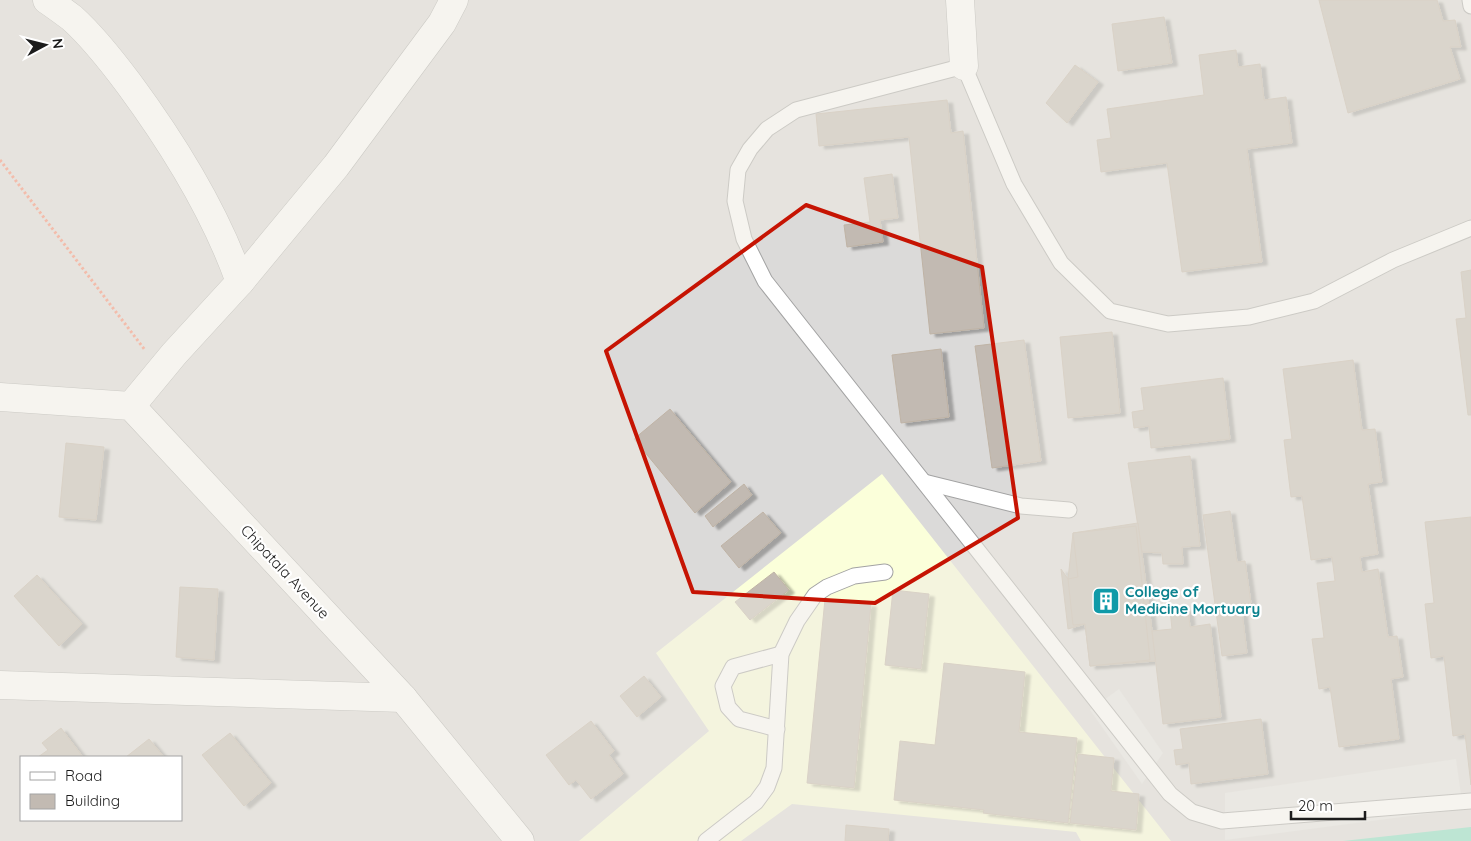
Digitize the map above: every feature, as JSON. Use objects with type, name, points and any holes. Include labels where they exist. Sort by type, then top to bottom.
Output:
[{"type":"street","points":[[48,0],[73,19],[114,64],[161,126],[228,248],[240,282]]},
{"type":"street","points":[[0,398],[131,406],[201,323],[240,282],[336,166],[442,23],[454,0]]},
{"type":"street","points":[[960,0],[964,66]]},
{"type":"street","name":"Chipatala Avenue","points":[[131,406],[403,698],[520,841]]},
{"type":"street","points":[[0,685],[403,698]]},
{"type":"lane","points":[[1470,0],[1471,6]]},
{"type":"lane","points":[[1471,228],[1393,260],[1314,301],[1249,317],[1168,324],[1110,312],[1061,263],[1014,184],[964,66],[796,110],[767,129],[750,149],[738,170],[735,201],[744,239],[764,281],[1170,794],[1192,812],[1222,821],[1471,801]]},
{"type":"lane","points":[[924,482],[1021,506],[1069,510]]},
{"type":"lane","points":[[706,841],[756,802],[767,787],[774,768],[781,654],[797,621],[819,592],[854,576],[885,572]]},
{"type":"lane","points":[[777,729],[739,718],[728,707],[723,686],[733,667],[781,654]]},
{"type":"path","points":[[0,160],[161,371]]},
{"type":"highlighted area","points":[[806,205],[982,267],[1018,518],[875,603],[693,592],[606,351]]},
{"type":"shaded area","points":[[0,0],[1471,0],[1471,841],[0,841]]},
{"type":"shaded area","points":[[882,474],[1171,841],[1081,841],[1076,832],[792,804],[741,841],[579,841],[709,731],[656,653]]},
{"type":"shaded area","points":[[1119,689],[1163,753],[1142,784],[1090,710]]},
{"type":"shaded area","points":[[1456,759],[1463,809],[1225,840],[1225,793]]},
{"type":"green space","points":[[1471,827],[1471,841],[1343,841]]},
{"type":"building","points":[[1319,0],[1437,0],[1443,21],[1455,20],[1461,47],[1450,47],[1460,79],[1348,113]]},
{"type":"building","points":[[1164,17],[1172,63],[1118,71],[1112,24]]},
{"type":"building","points":[[1236,50],[1238,67],[1260,64],[1264,100],[1286,97],[1292,143],[1247,149],[1262,262],[1182,272],[1167,163],[1101,172],[1097,140],[1111,138],[1107,109],[1204,95],[1199,55]]},
{"type":"building","points":[[1075,65],[1098,82],[1067,123],[1046,103]]},
{"type":"building","points":[[947,100],[951,133],[963,131],[984,328],[930,334],[909,137],[819,146],[816,114]]},
{"type":"building","points":[[892,174],[898,218],[880,220],[883,242],[847,247],[844,225],[870,222],[864,178]]},
{"type":"building","points":[[1471,270],[1471,415],[1468,415],[1456,319],[1466,318],[1461,272]]},
{"type":"building","points":[[1112,332],[1120,413],[1068,418],[1060,337]]},
{"type":"building","points":[[1024,340],[1041,461],[992,468],[975,346]]},
{"type":"building","points":[[941,349],[949,417],[901,423],[892,355]]},
{"type":"building","points":[[1353,360],[1362,430],[1375,429],[1382,482],[1368,484],[1378,554],[1360,557],[1362,572],[1378,569],[1388,637],[1397,636],[1403,677],[1391,679],[1399,739],[1339,747],[1330,687],[1319,689],[1312,639],[1324,638],[1317,583],[1335,581],[1332,557],[1311,560],[1302,496],[1291,497],[1284,440],[1292,439],[1283,369]]},
{"type":"building","points":[[1223,378],[1230,439],[1151,448],[1149,426],[1134,428],[1132,412],[1144,410],[1141,388]]},
{"type":"building","points":[[670,409],[731,482],[695,513],[634,439]]},
{"type":"building","points":[[66,443],[104,447],[96,520],[59,517]]},
{"type":"building","points":[[1190,456],[1200,546],[1182,547],[1183,564],[1163,564],[1162,553],[1142,552],[1128,463]]},
{"type":"building","points":[[744,484],[752,495],[713,527],[705,516]]},
{"type":"building","points":[[1230,511],[1237,562],[1245,561],[1251,603],[1241,604],[1247,653],[1222,656],[1203,515]]},
{"type":"building","points":[[763,512],[781,533],[739,568],[721,546]]},
{"type":"building","points":[[1471,517],[1471,785],[1465,734],[1453,736],[1444,656],[1431,658],[1425,604],[1434,603],[1425,522]]},
{"type":"building","name":"College of Medicine Mortuary","points":[[1138,523],[1156,661],[1090,666],[1085,624],[1068,629],[1061,569],[1068,579],[1073,533]]},
{"type":"building","name":"College of Medicine Mortuary","points":[[1136,526],[1150,660],[1090,666],[1085,624],[1073,625],[1068,579],[1078,577],[1073,533]]},
{"type":"building","points":[[774,572],[789,590],[750,620],[735,602]]},
{"type":"building","points":[[37,575],[82,624],[59,646],[14,596]]},
{"type":"building","points":[[180,587],[218,589],[214,660],[176,657]]},
{"type":"building","points":[[893,590],[929,594],[921,669],[885,665]]},
{"type":"building","points":[[825,599],[871,604],[854,788],[807,783]]},
{"type":"building","points":[[1188,608],[1190,627],[1210,624],[1221,717],[1163,724],[1152,631],[1172,629],[1170,610]]},
{"type":"building","points":[[944,663],[1025,672],[1019,732],[1077,738],[1068,823],[983,813],[984,810],[894,800],[900,741],[935,745]]},
{"type":"building","points":[[644,676],[661,697],[637,717],[620,696]]},
{"type":"building","points":[[1261,719],[1268,774],[1191,784],[1189,763],[1176,765],[1174,750],[1183,749],[1180,729]]},
{"type":"building","points":[[591,721],[614,751],[609,755],[623,774],[591,799],[576,780],[569,785],[546,755]]},
{"type":"building","points":[[61,728],[82,756],[39,756],[48,750],[42,743]]},
{"type":"building","points":[[230,733],[271,783],[244,806],[202,755]]},
{"type":"building","points":[[149,739],[163,756],[127,756]]},
{"type":"building","points":[[1078,754],[1114,758],[1111,791],[1139,794],[1136,830],[1070,823]]},
{"type":"building","points":[[846,825],[889,829],[888,841],[845,841]]},
{"type":"place","name":"College of Medicine Mortuary","points":[[1106,601]]}]
